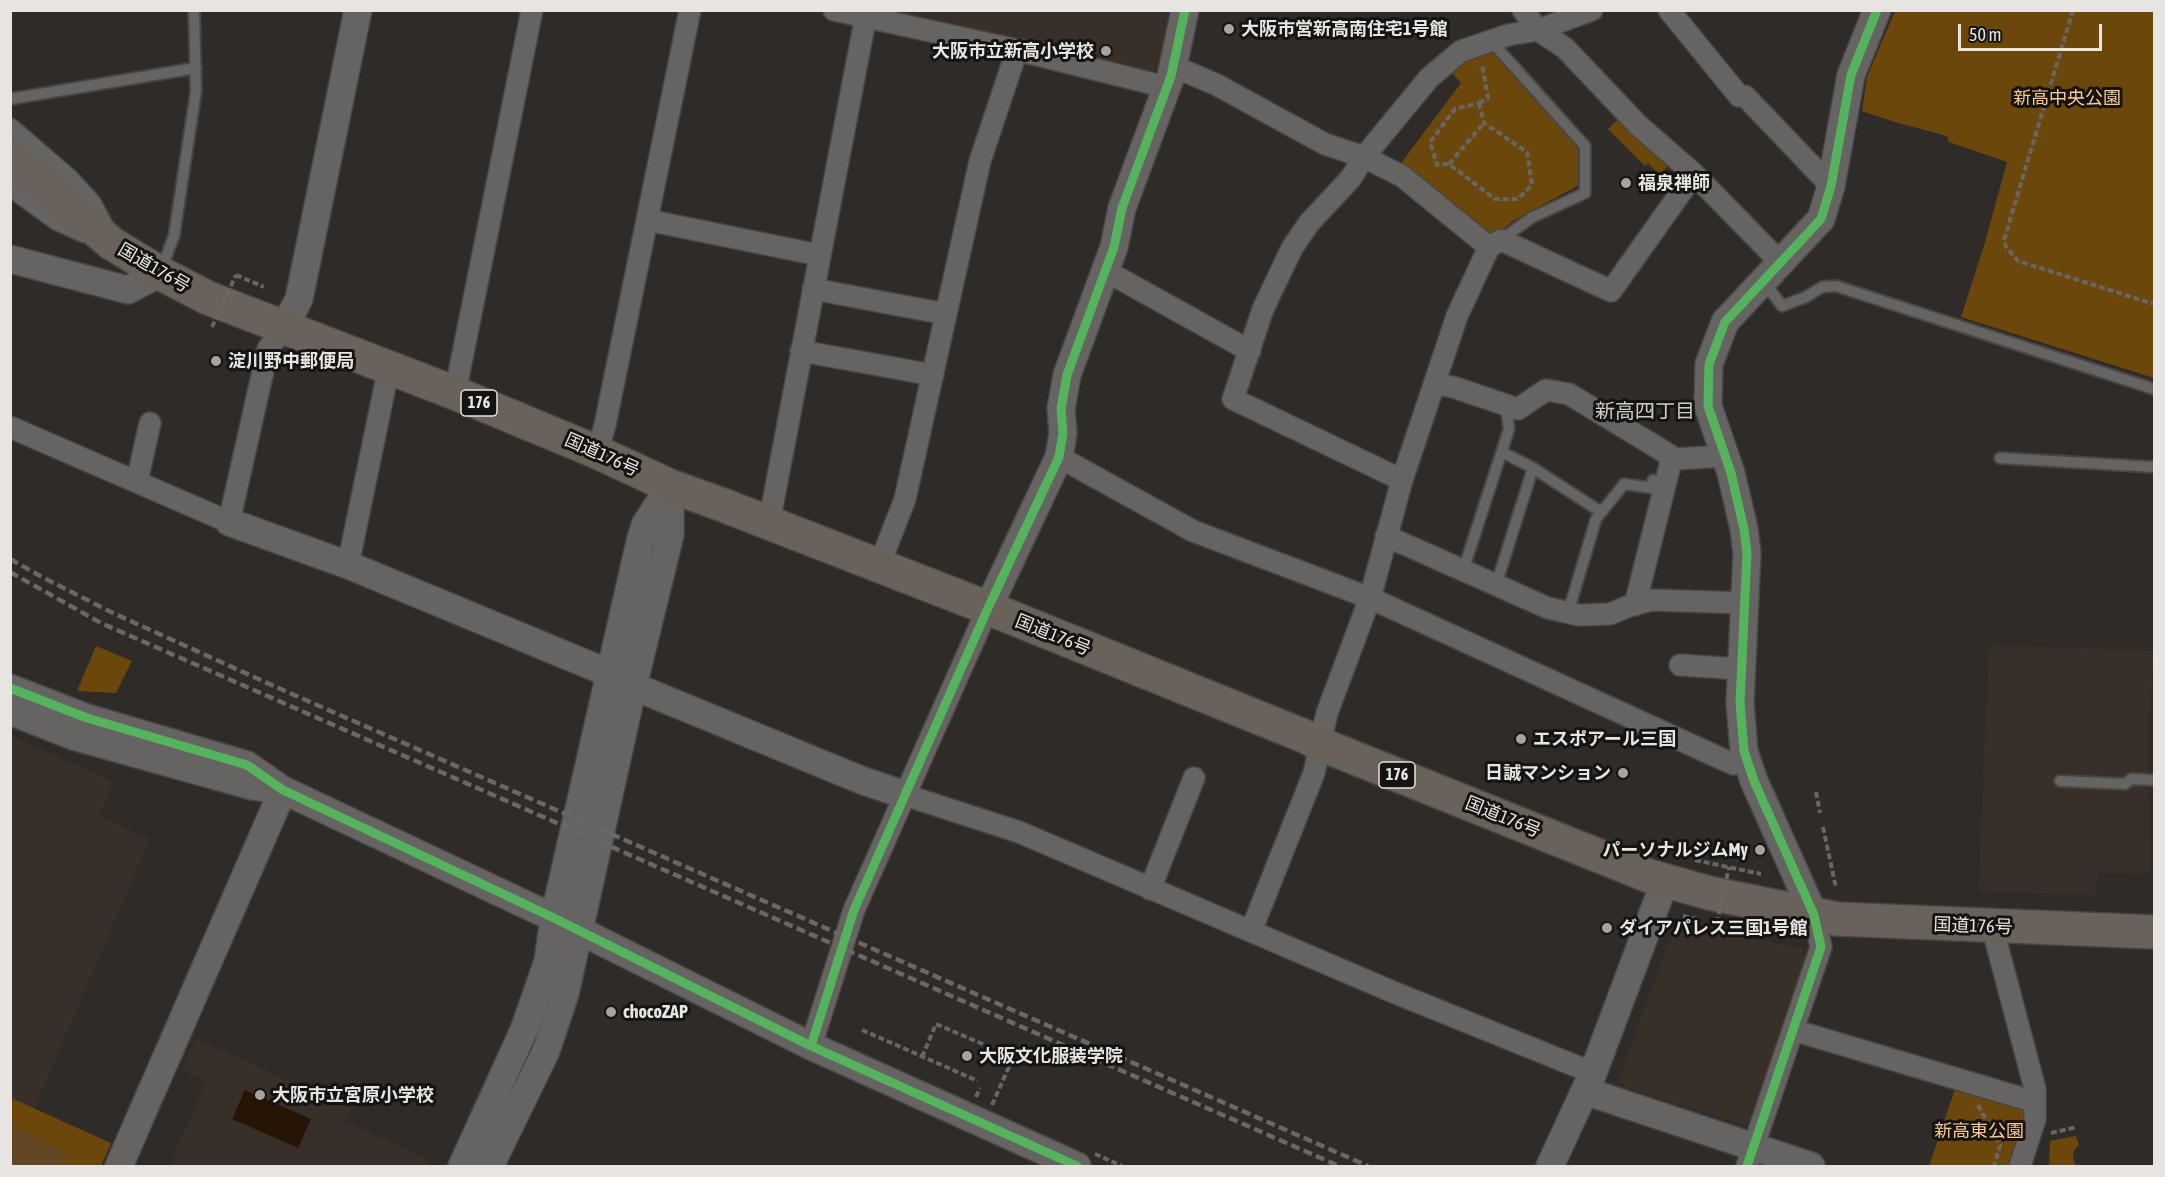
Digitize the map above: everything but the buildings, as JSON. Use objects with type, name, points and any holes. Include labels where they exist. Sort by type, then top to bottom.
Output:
[{"type":"highway","name":"国道176号","points":[[10,157],[111,243],[160,273],[208,298],[455,393],[597,452],[670,486],[988,608],[1634,870],[1709,893],[1814,915],[1856,921],[2154,932]]},
{"type":"street","points":[[284,327],[283,292],[339,10]]},
{"type":"street","points":[[229,522],[268,350],[299,299],[358,10]]},
{"type":"street","points":[[455,393],[532,10]]},
{"type":"street","points":[[597,452],[605,425],[690,10]]},
{"type":"street","points":[[834,10],[866,14],[1017,50],[1217,85],[1325,144],[1364,157],[1402,176],[1495,244],[1611,291],[1694,174]]},
{"type":"street","points":[[811,1046],[854,910],[988,608],[1059,457],[1063,433],[1061,409],[1067,375],[1114,248],[1122,208],[1169,77],[1185,10]]},
{"type":"street","points":[[1523,10],[1538,30],[1565,48],[1638,125],[1694,174],[1773,272]]},
{"type":"street","points":[[1402,480],[1233,399],[1263,309],[1293,248],[1309,223],[1351,178],[1364,157],[1429,78],[1461,51],[1508,35],[1538,30],[1592,10]]},
{"type":"street","points":[[1669,10],[1739,96],[1744,96],[1831,186]]},
{"type":"street","points":[[1750,1157],[1821,947],[1814,915],[1761,799],[1748,762],[1740,715],[1746,541],[1734,483],[1708,406],[1709,364],[1725,322],[1821,219],[1831,186],[1851,75],[1877,10]]},
{"type":"street","points":[[769,523],[866,14]]},
{"type":"street","points":[[879,566],[904,499],[980,161],[1017,50]]},
{"type":"street","points":[[10,129],[69,180],[90,203],[111,243]]},
{"type":"street","points":[[10,185],[58,220],[111,243]]},
{"type":"street","points":[[647,220],[819,255]]},
{"type":"street","points":[[1251,931],[1312,777],[1327,713],[1370,598],[1402,480],[1457,316],[1495,244]]},
{"type":"street","points":[[10,259],[129,290],[160,273]]},
{"type":"street","points":[[1106,271],[1250,351]]},
{"type":"street","points":[[813,289],[946,314]]},
{"type":"street","points":[[801,351],[933,375]]},
{"type":"street","points":[[348,565],[389,367]]},
{"type":"street","points":[[1434,384],[1454,387],[1518,409],[1546,390],[1569,394],[1676,459],[1725,456]]},
{"type":"street","points":[[137,482],[150,423]]},
{"type":"street","points":[[10,427],[229,522],[348,565],[861,780],[1020,832],[1393,992],[1750,1157],[1811,1167]]},
{"type":"street","points":[[1059,457],[1193,531],[1370,598],[1732,764],[1748,762]]},
{"type":"street","points":[[1635,605],[1672,457]]},
{"type":"street","points":[[490,1167],[546,1051],[565,994],[579,930],[622,680],[645,525],[670,486]]},
{"type":"street","points":[[1386,536],[1548,609],[1579,615],[1610,614],[1651,600],[1745,603]]},
{"type":"street","points":[[1680,665],[1741,669]]},
{"type":"street","points":[[462,1167],[524,1030],[548,961],[554,918],[622,680]]},
{"type":"street","points":[[10,688],[87,718],[247,765],[283,790],[579,930],[811,1046],[1077,1167]]},
{"type":"street","points":[[10,711],[73,736],[252,786],[283,790]]},
{"type":"street","points":[[1150,889],[1194,778]]},
{"type":"street","points":[[119,1167],[283,790]]},
{"type":"street","points":[[1550,1167],[1589,1082],[1665,881]]},
{"type":"street","points":[[1992,926],[2036,1089],[2035,1119],[2020,1167]]},
{"type":"street","points":[[1793,1030],[2035,1102]]},
{"type":"lane","points":[[160,273],[174,236],[196,91],[194,10]]},
{"type":"lane","points":[[1485,43],[1584,146],[1584,193],[1531,218],[1495,244]]},
{"type":"lane","points":[[10,99],[196,68]]},
{"type":"lane","points":[[1773,272],[1782,306],[1806,297],[1822,287],[1836,286],[2154,389]]},
{"type":"lane","points":[[1463,571],[1509,429],[1506,406]]},
{"type":"lane","points":[[1502,452],[1533,468],[1601,513]]},
{"type":"lane","points":[[2000,459],[2154,467]]},
{"type":"lane","points":[[1496,585],[1533,468]]},
{"type":"lane","points":[[1569,613],[1596,519],[1624,484],[1652,488],[1653,480],[1665,484]]},
{"type":"lane","points":[[2060,781],[2125,784],[2131,779],[2154,780]]},
{"type":"path","points":[[2073,10],[2004,240],[2006,247],[2018,261],[2154,304]]},
{"type":"path","points":[[1479,103],[1484,123],[1527,152],[1532,184],[1518,199],[1495,199],[1449,164],[1437,165],[1430,142],[1455,109],[1479,103],[1488,98],[1485,43]]},
{"type":"path","points":[[1449,164],[1484,123]]},
{"type":"path","points":[[212,327],[236,275],[264,287]]},
{"type":"path","points":[[1816,792],[1820,813]]},
{"type":"path","points":[[1823,827],[1836,888]]},
{"type":"path","points":[[1695,860],[1761,874]]},
{"type":"path","points":[[1717,922],[1729,867]]},
{"type":"path","points":[[922,1056],[936,1024],[985,1046]]},
{"type":"path","points":[[862,1030],[978,1081]]},
{"type":"path","points":[[990,1108],[1012,1060]]},
{"type":"path","points":[[1965,1081],[2000,1146],[1994,1167]]},
{"type":"shaded area","name":"大阪市立新高小学校","points":[[880,11],[1172,11],[1158,69],[1149,74]]},
{"type":"shaded area","points":[[1989,645],[2154,651],[2149,719],[2150,874],[2098,873],[2097,895],[1978,891]]},
{"type":"shaded area","points":[[11,735],[113,782],[99,816],[150,839],[34,1109],[11,1098]]},
{"type":"shaded area","points":[[1695,926],[1802,949],[1807,959],[1753,1120],[1743,1125],[1626,1088],[1620,1076],[1669,940]]},
{"type":"shaded area","name":"大阪市立宮原小学校","points":[[196,1039],[350,1108],[345,1121],[430,1161],[427,1166],[169,1166],[206,1082],[181,1070]]},
{"type":"shaded area","points":[[245,1090],[311,1119],[298,1148],[232,1119]]},
{"type":"shaded area","points":[[10,1123],[60,1150],[70,1166],[11,1166]]},
{"type":"green space","name":"新高中央公園","points":[[1895,11],[2154,11],[2154,378],[1961,317],[2007,162],[1949,142],[1947,136],[1862,111],[1867,77]]},
{"type":"green space","points":[[1490,47],[1579,149],[1581,184],[1513,221],[1494,237],[1399,166],[1461,83],[1446,67]]},
{"type":"green space","points":[[1623,114],[1671,163],[1659,175],[1648,163],[1645,166],[1608,129]]},
{"type":"green space","points":[[96,646],[132,661],[116,693],[77,691]]},
{"type":"green space","name":"新高東公園","points":[[1955,1089],[2022,1108],[2027,1117],[2011,1166],[1929,1166]]},
{"type":"green space","points":[[11,1098],[111,1143],[101,1166],[11,1166]]},
{"type":"green space","points":[[2076,1136],[2079,1145],[2074,1151],[2073,1159],[2076,1166],[2049,1166],[2050,1141]]},
{"type":"railway","points":[[10,559],[113,613],[276,687],[1368,1166]]},
{"type":"railway","points":[[10,572],[101,623],[1339,1166]]},
{"type":"cycle path","points":[[811,1046],[854,910],[988,608],[1059,457],[1063,433],[1061,409],[1067,375],[1114,247],[1122,208],[1171,76],[1185,10]]},
{"type":"cycle path","points":[[1747,1166],[1821,947],[1814,915],[1754,781],[1744,751],[1740,703],[1747,553],[1731,473],[1708,406],[1709,364],[1725,322],[1821,219],[1831,186],[1851,75],[1877,10]]},
{"type":"cycle path","points":[[10,688],[87,718],[247,765],[283,790],[554,918],[811,1046],[1077,1166]]},
{"type":"place","name":"大阪市営新高南住宅1号館","points":[[1229,29]]},
{"type":"place","name":"大阪市立新高小学校","points":[[1106,51]]},
{"type":"place","name":"福泉禅師","points":[[1626,183]]},
{"type":"place","name":"淀川野中郵便局","points":[[216,361]]},
{"type":"place","name":"エスポアール三国","points":[[1521,739]]},
{"type":"place","name":"日誠マンション","points":[[1623,773]]},
{"type":"place","name":"パーソナルジムMy","points":[[1760,850]]},
{"type":"place","name":"ダイアパレス三国1号館","points":[[1607,928]]},
{"type":"place","name":"chocoZAP","points":[[611,1012]]},
{"type":"place","name":"大阪文化服装学院","points":[[967,1056]]},
{"type":"place","name":"大阪市立宮原小学校","points":[[260,1095]]},
{"type":"district","name":"新高四丁目","points":[[1645,412]]}]
